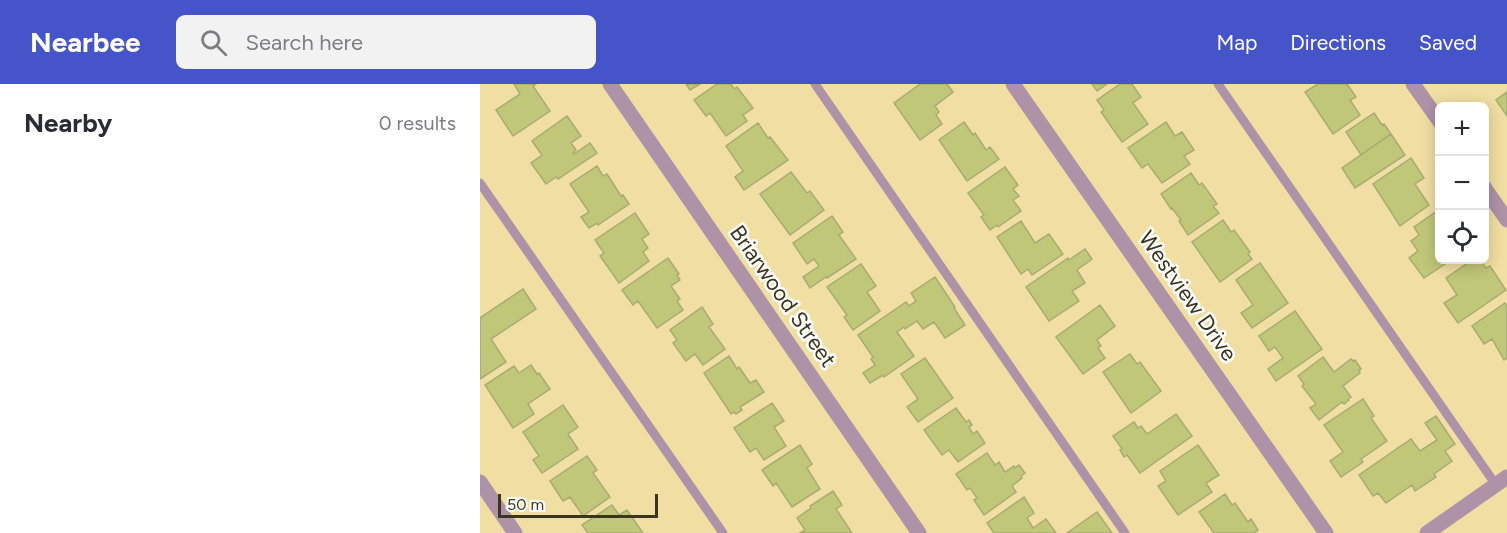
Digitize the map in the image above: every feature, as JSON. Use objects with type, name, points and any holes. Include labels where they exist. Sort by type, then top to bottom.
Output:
[{"type":"street","name":"Briarwood Street","points":[[610,84],[919,533]]},
{"type":"street","name":"Westview Drive","points":[[1013,84],[1326,533]]},
{"type":"street","points":[[1413,84],[1435,115]]},
{"type":"street","points":[[1489,193],[1507,220]]},
{"type":"street","points":[[1427,533],[1502,481]]},
{"type":"street","points":[[480,482],[515,533]]},
{"type":"lane","points":[[815,84],[1125,533]]},
{"type":"lane","points":[[1218,84],[1502,481]]},
{"type":"lane","points":[[480,183],[723,533]]},
{"type":"building","points":[[514,84],[536,84],[533,86],[550,111],[513,136],[496,110],[520,94]]},
{"type":"building","points":[[686,84],[700,84],[690,90]]},
{"type":"building","points":[[717,84],[731,84],[734,89],[737,87],[753,108],[743,115],[747,121],[726,136],[710,113],[706,116],[694,100]]},
{"type":"building","points":[[920,84],[947,84],[953,92],[935,106],[939,112],[936,115],[942,124],[920,140],[894,103]]},
{"type":"building","points":[[1092,84],[1107,84],[1097,91]]},
{"type":"building","points":[[1120,84],[1132,84],[1141,97],[1133,103],[1148,124],[1122,142],[1101,112],[1104,110],[1097,100]]},
{"type":"building","points":[[1318,84],[1347,84],[1356,97],[1350,100],[1360,115],[1333,134],[1305,92]]},
{"type":"building","points":[[1507,92],[1507,116],[1496,100]]},
{"type":"building","points":[[1374,113],[1391,134],[1361,155],[1346,132]]},
{"type":"building","points":[[567,116],[581,136],[571,143],[576,150],[573,153],[590,143],[597,153],[558,179],[556,177],[546,184],[531,163],[542,155],[532,141]]},
{"type":"building","points":[[964,122],[973,135],[975,133],[986,150],[990,147],[999,159],[967,181],[939,140]]},
{"type":"building","points":[[1166,122],[1175,136],[1182,132],[1194,150],[1184,156],[1190,164],[1162,183],[1148,164],[1142,168],[1128,148]]},
{"type":"building","points":[[758,123],[788,160],[744,190],[735,177],[743,171],[726,146]]},
{"type":"building","points":[[1391,134],[1405,155],[1355,188],[1342,168]]},
{"type":"building","points":[[1411,158],[1424,178],[1415,184],[1429,205],[1400,226],[1373,184]]},
{"type":"building","points":[[597,166],[603,176],[607,174],[629,204],[598,225],[597,223],[589,228],[581,217],[589,212],[570,184]]},
{"type":"building","points":[[1005,167],[1018,185],[1013,189],[1019,196],[1013,200],[1021,211],[990,230],[981,217],[984,215],[968,193]]},
{"type":"building","points":[[791,172],[807,193],[810,191],[824,210],[790,235],[760,194]]},
{"type":"building","points":[[1191,173],[1199,185],[1202,183],[1217,204],[1213,206],[1219,213],[1188,235],[1179,221],[1181,220],[1161,194]]},
{"type":"building","points":[[1435,212],[1435,264],[1445,264],[1424,278],[1409,258],[1418,251],[1411,241],[1419,235],[1414,227]]},
{"type":"building","points":[[635,213],[649,234],[642,239],[648,248],[643,252],[649,261],[619,283],[600,256],[604,253],[595,240]]},
{"type":"building","points":[[832,216],[843,232],[839,235],[856,259],[810,288],[803,277],[819,266],[814,259],[807,264],[793,243]]},
{"type":"building","points":[[1223,220],[1231,232],[1234,230],[1250,252],[1248,254],[1252,259],[1220,282],[1192,242]]},
{"type":"building","points":[[1021,221],[1035,243],[1049,234],[1063,254],[1032,275],[1028,269],[1021,274],[997,237]]},
{"type":"building","points":[[1085,249],[1092,259],[1077,270],[1085,283],[1072,291],[1079,301],[1049,321],[1026,287]]},
{"type":"building","points":[[668,258],[679,274],[677,275],[680,280],[671,286],[680,299],[677,301],[683,310],[657,328],[638,301],[633,305],[622,290]]},
{"type":"building","points":[[1260,263],[1288,303],[1252,328],[1241,313],[1253,305],[1236,280]]},
{"type":"building","points":[[861,264],[876,286],[867,292],[880,311],[853,330],[844,317],[847,315],[827,287]]},
{"type":"building","points":[[1466,264],[1483,264],[1486,268],[1490,266],[1506,290],[1458,323],[1444,303],[1457,295],[1446,278]]},
{"type":"building","points":[[935,277],[965,325],[945,338],[934,322],[923,329],[917,321],[905,329],[904,327],[897,332],[914,356],[884,377],[883,375],[870,383],[863,373],[875,365],[871,359],[873,357],[858,335],[906,302],[909,306],[916,301],[911,293]]},
{"type":"building","points":[[523,289],[536,309],[491,339],[506,362],[480,379],[480,318]]},
{"type":"building","points":[[1505,303],[1507,306],[1507,358],[1504,360],[1492,339],[1484,344],[1472,326]]},
{"type":"building","points":[[1100,305],[1115,326],[1097,340],[1101,346],[1098,348],[1105,358],[1083,374],[1056,337]]},
{"type":"building","points":[[702,307],[713,324],[709,327],[725,349],[703,365],[695,354],[686,361],[673,343],[677,340],[670,330]]},
{"type":"building","points":[[1295,311],[1322,349],[1276,381],[1268,369],[1283,358],[1275,347],[1269,351],[1259,336]]},
{"type":"building","points":[[1130,354],[1137,364],[1140,362],[1161,391],[1131,413],[1103,372]]},
{"type":"building","points":[[729,356],[750,383],[756,380],[764,392],[740,407],[742,410],[736,414],[734,412],[731,414],[704,373]]},
{"type":"building","points":[[1323,357],[1334,372],[1351,359],[1355,360],[1361,369],[1360,373],[1343,386],[1351,397],[1349,400],[1344,404],[1342,402],[1319,420],[1310,408],[1316,404],[1302,386],[1304,384],[1298,376]]},
{"type":"building","points":[[925,358],[953,398],[918,422],[907,407],[918,399],[901,374]]},
{"type":"building","points":[[531,365],[550,389],[528,404],[534,414],[513,428],[485,385],[514,366],[519,373]]},
{"type":"building","points":[[1363,399],[1374,416],[1371,418],[1387,441],[1361,459],[1363,462],[1341,477],[1330,461],[1343,452],[1324,425]]},
{"type":"building","points":[[772,403],[784,421],[774,427],[786,446],[764,460],[756,448],[750,452],[734,428]]},
{"type":"building","points":[[563,405],[578,427],[568,434],[578,449],[542,473],[533,460],[539,456],[523,432]]},
{"type":"building","points":[[956,408],[966,422],[969,420],[972,425],[969,427],[973,434],[977,431],[985,443],[958,462],[949,450],[942,455],[924,430]]},
{"type":"building","points":[[1176,414],[1192,436],[1140,473],[1127,455],[1124,457],[1120,450],[1122,449],[1113,436],[1134,422],[1138,428],[1141,426],[1147,434]]},
{"type":"building","points":[[1436,416],[1455,444],[1445,451],[1452,461],[1434,474],[1436,477],[1415,491],[1412,485],[1386,503],[1378,493],[1373,496],[1359,475],[1411,439],[1420,451],[1437,440],[1425,423]]},
{"type":"building","points":[[800,445],[812,464],[807,468],[820,489],[792,507],[776,483],[773,486],[762,470]]},
{"type":"building","points":[[1198,445],[1219,475],[1206,483],[1212,492],[1178,515],[1158,486],[1166,481],[1160,471]]},
{"type":"building","points":[[987,453],[995,465],[999,462],[1005,472],[1019,465],[1025,473],[1012,486],[1016,492],[984,515],[974,500],[977,498],[970,488],[967,490],[956,474]]},
{"type":"building","points":[[587,456],[597,470],[593,473],[610,497],[583,516],[570,497],[563,501],[550,481]]},
{"type":"building","points":[[833,491],[842,505],[836,509],[852,533],[800,533],[805,530],[797,518],[811,508],[810,506]]},
{"type":"building","points":[[1225,494],[1232,505],[1235,503],[1248,522],[1251,519],[1258,530],[1254,533],[1214,533],[1199,512]]},
{"type":"building","points":[[1024,497],[1034,513],[1027,518],[1033,528],[1046,519],[1056,533],[994,533],[987,523]]},
{"type":"building","points":[[612,505],[619,515],[627,510],[643,533],[588,533],[582,525]]},
{"type":"building","points":[[1097,512],[1112,533],[1067,533]]}]
